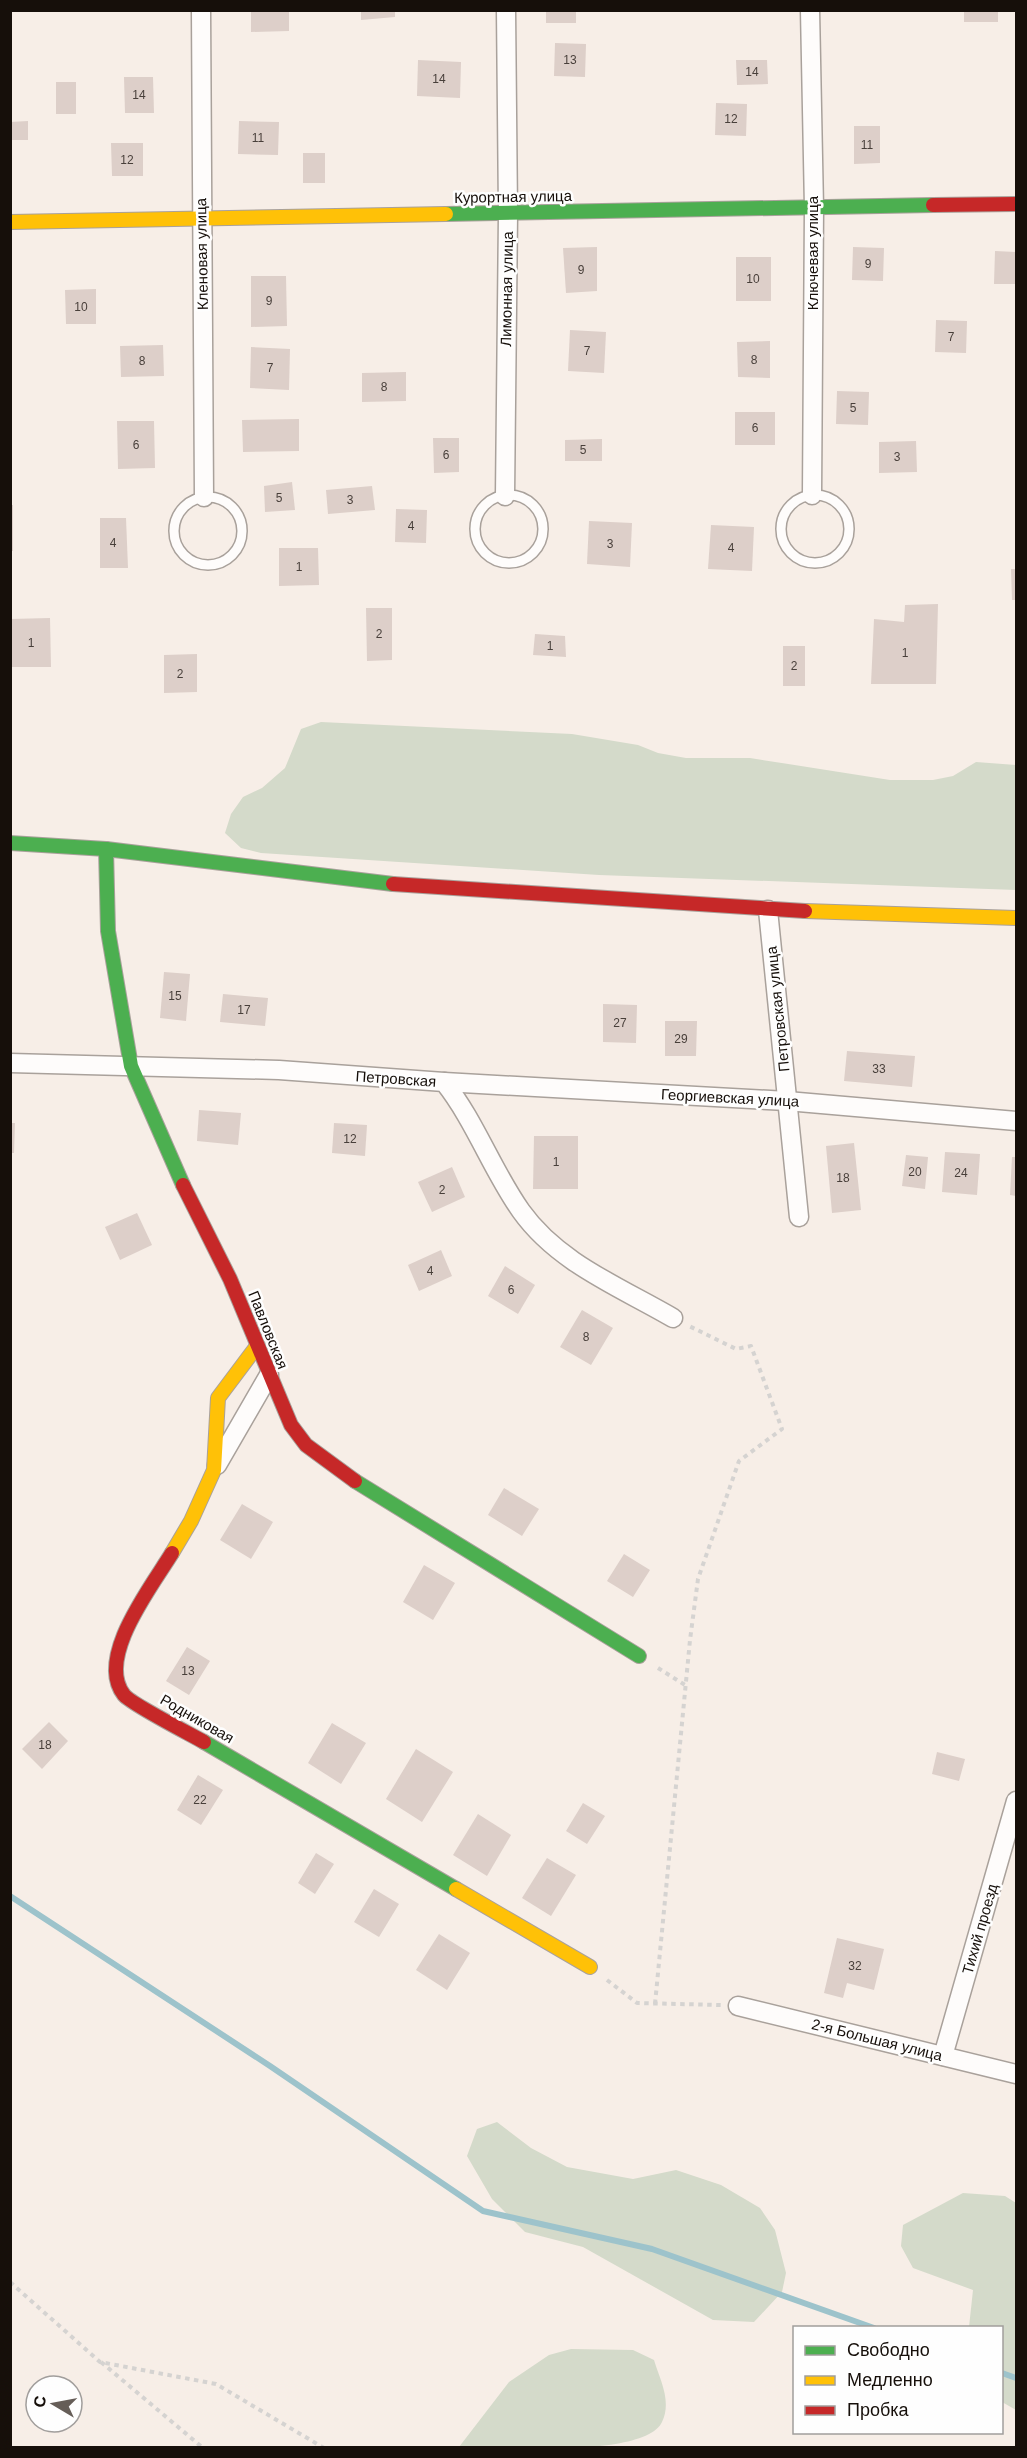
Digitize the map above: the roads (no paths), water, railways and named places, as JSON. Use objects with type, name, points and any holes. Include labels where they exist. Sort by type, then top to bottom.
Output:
[{"type":"street","name":"Кленовая улица","points":[[201,10],[204,497]]},
{"type":"street","name":"Лимонная улица","points":[[505,496],[508,214],[506,10]]},
{"type":"street","name":"Ключевая улица","points":[[810,10],[814,208],[812,495]]},
{"type":"street","name":"Курортная улица","points":[[10,222],[1017,204]]},
{"type":"street","points":[[10,843],[106,849],[395,884],[768,909],[1017,918]]},
{"type":"street","name":"Павловская","points":[[106,849],[108,932],[131,1066],[173,1164],[230,1280],[268,1376],[291,1425],[306,1445],[349,1477],[639,1656]]},
{"type":"street","name":"Петровская улица","points":[[768,909],[799,1217]]},
{"type":"street","name":"Петровская","points":[[10,1063],[279,1070],[444,1082],[458,1100],[521,1212],[560,1254],[673,1318]]},
{"type":"street","name":"Георгиевская улица","points":[[444,1082],[787,1101],[1017,1121]]},
{"type":"street","name":"Родниковая","points":[[257,1346],[218,1398],[214,1470],[191,1521],[120,1640],[115,1676],[124,1696],[590,1967]]},
{"type":"street","points":[[214,1470],[268,1376]]},
{"type":"street","name":"Тихий проезд","points":[[943,2056],[1017,1801]]},
{"type":"street","name":"2-я Большая улица","points":[[738,2006],[1017,2074]]},
{"type":"lane","points":[[812,495],[834,500],[848,519],[846,542],[840,552],[819,562],[799,558],[784,542],[782,532],[786,512],[793,503],[812,495]]},
{"type":"lane","points":[[505,496],[525,500],[534,507],[542,526],[542,536],[531,555],[512,563],[490,558],[476,539],[477,516],[484,506],[505,496]]},
{"type":"lane","points":[[204,497],[216,498],[236,511],[242,533],[233,555],[212,565],[191,561],[177,545],[174,535],[179,514],[185,506],[204,497]]},
{"type":"waterway","points":[[10,1896],[270,2066],[483,2211],[652,2249],[868,2326]]},
{"type":"waterway","points":[[1003,2373],[1016,2378]]}]
